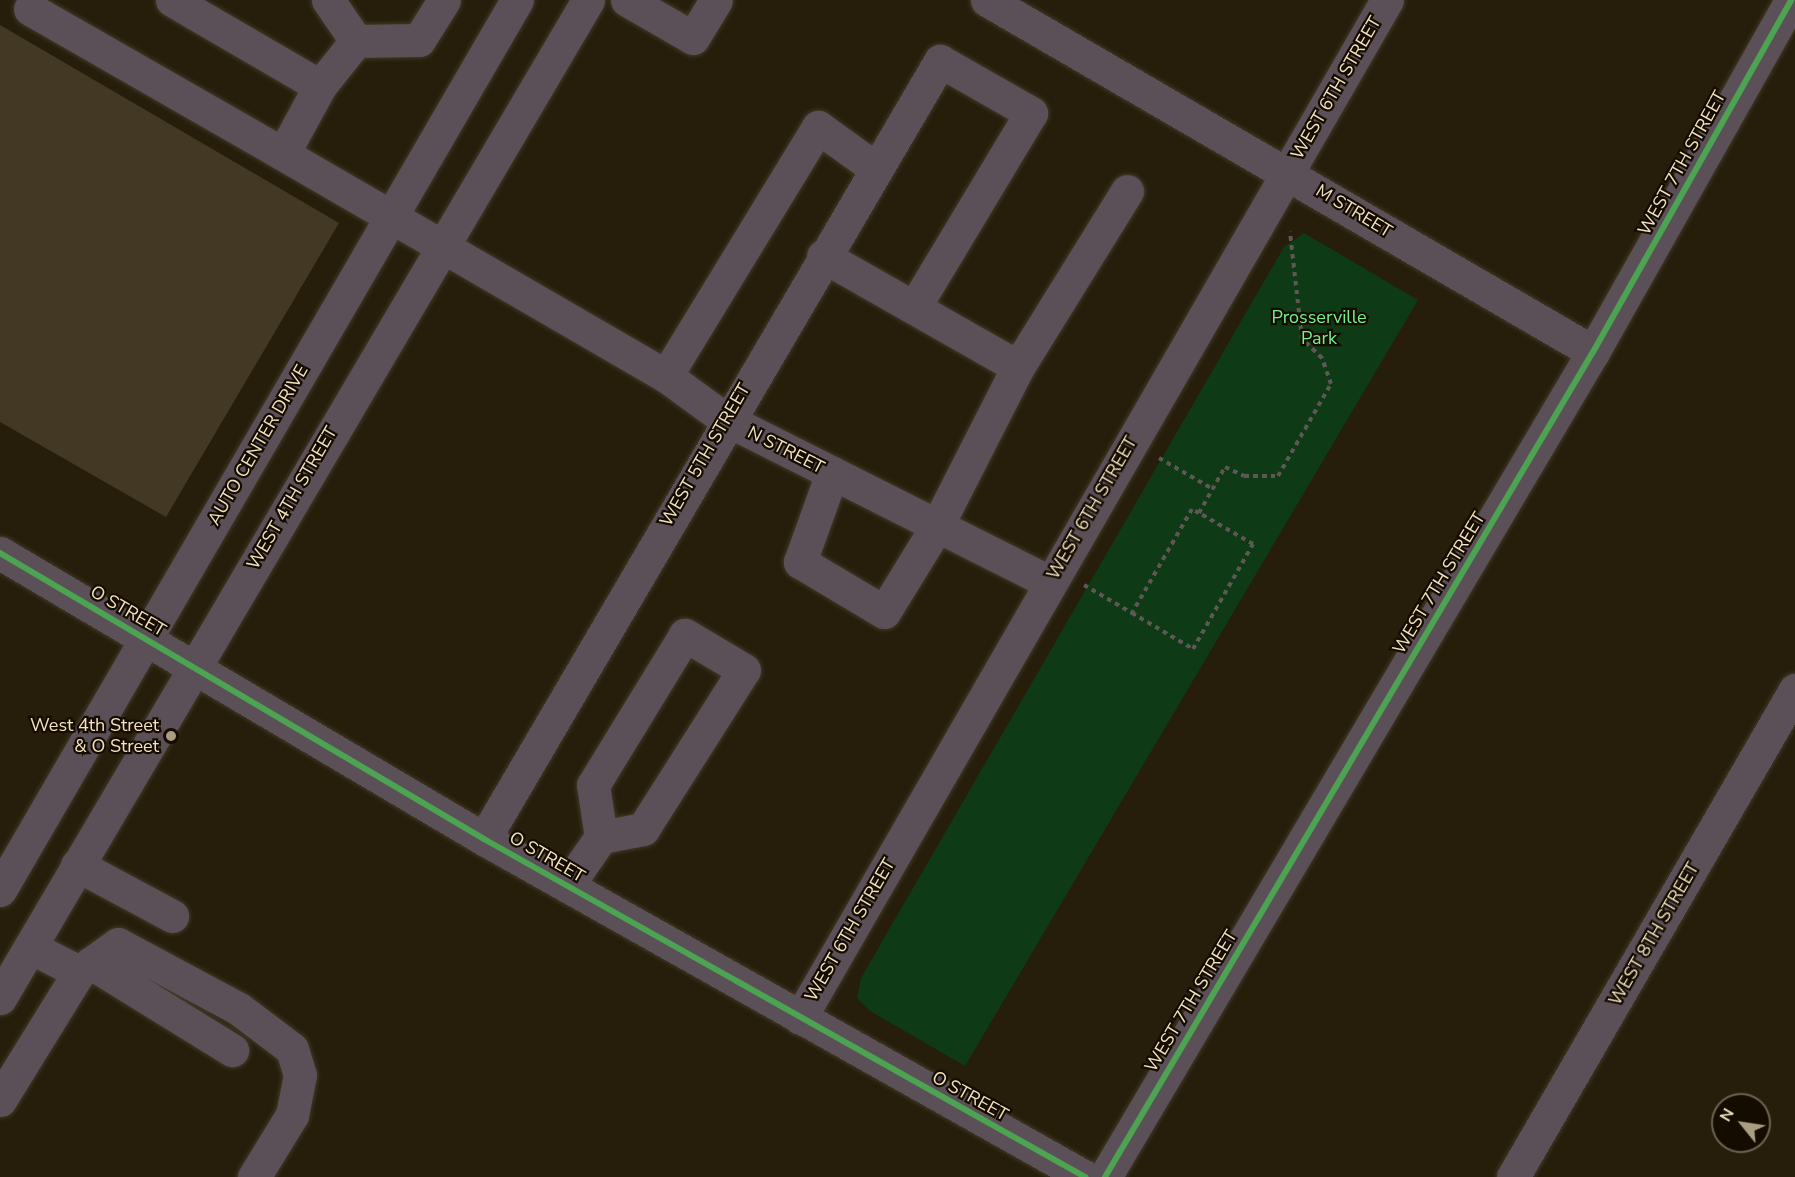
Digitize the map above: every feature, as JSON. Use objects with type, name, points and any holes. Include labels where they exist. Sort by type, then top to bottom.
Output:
[{"type":"street","points":[[172,0],[320,86]]},
{"type":"street","points":[[328,0],[356,41]]},
{"type":"street","points":[[356,41],[419,40],[444,0]]},
{"type":"street","name":"AUTO CENTER DRIVE","points":[[0,890],[517,0]]},
{"type":"street","name":"WEST 4TH STREET","points":[[0,998],[441,243],[588,0]]},
{"type":"street","points":[[627,0],[693,38],[716,0]]},
{"type":"street","name":"M STREET","points":[[987,0],[1288,172],[1593,352]]},
{"type":"street","name":"WEST 6TH STREET","points":[[800,1018],[1064,583],[1288,172],[1387,0]]},
{"type":"street","name":"WEST 7TH STREET","points":[[1084,1176],[1593,352],[1791,0]]},
{"type":"street","name":"N STREET","points":[[26,3],[666,376],[725,419],[936,526],[1064,583]]},
{"type":"street","points":[[283,154],[320,86],[356,41]]},
{"type":"street","name":"WEST 5TH STREET","points":[[484,839],[725,419],[930,74],[940,61],[1031,112],[915,308]]},
{"type":"street","points":[[666,376],[819,128],[875,168]]},
{"type":"street","points":[[832,473],[800,562],[884,612],[936,526],[1018,367],[1127,191]]},
{"type":"street","points":[[823,256],[1018,367]]},
{"type":"street","name":"O STREET","points":[[1,556],[146,638],[484,839],[1084,1176]]},
{"type":"street","points":[[567,886],[601,837],[593,785],[685,635],[744,670],[643,829],[601,837]]},
{"type":"street","name":"WEST 8TH STREET","points":[[1513,1177],[1795,690]]},
{"type":"street","points":[[77,865],[172,916]]},
{"type":"street","points":[[0,1100],[85,967],[118,944],[239,1009],[292,1049],[300,1075],[292,1114],[254,1177]]},
{"type":"street","points":[[0,961],[30,947],[85,967],[232,1050]]},
{"type":"path","points":[[1199,513],[1225,467],[1244,476],[1278,476],[1331,384],[1322,358],[1302,339],[1290,232]]},
{"type":"path","points":[[1153,455],[1213,489]]},
{"type":"path","points":[[1064,583],[1132,613],[1193,649],[1253,544],[1192,509],[1132,613]]},
{"type":"green space","name":"Prosserville Park","points":[[1304,233],[1418,300],[965,1066],[870,1011],[857,998],[861,978],[1284,247]]},
{"type":"building","points":[[0,25],[339,223],[166,517],[0,422]]},
{"type":"cycle path","points":[[1105,1177],[1593,352],[1791,0]]},
{"type":"cycle path","points":[[0,553],[484,839],[1085,1177]]},
{"type":"place","name":"West 4th Street & O Street","points":[[171,736]]}]
